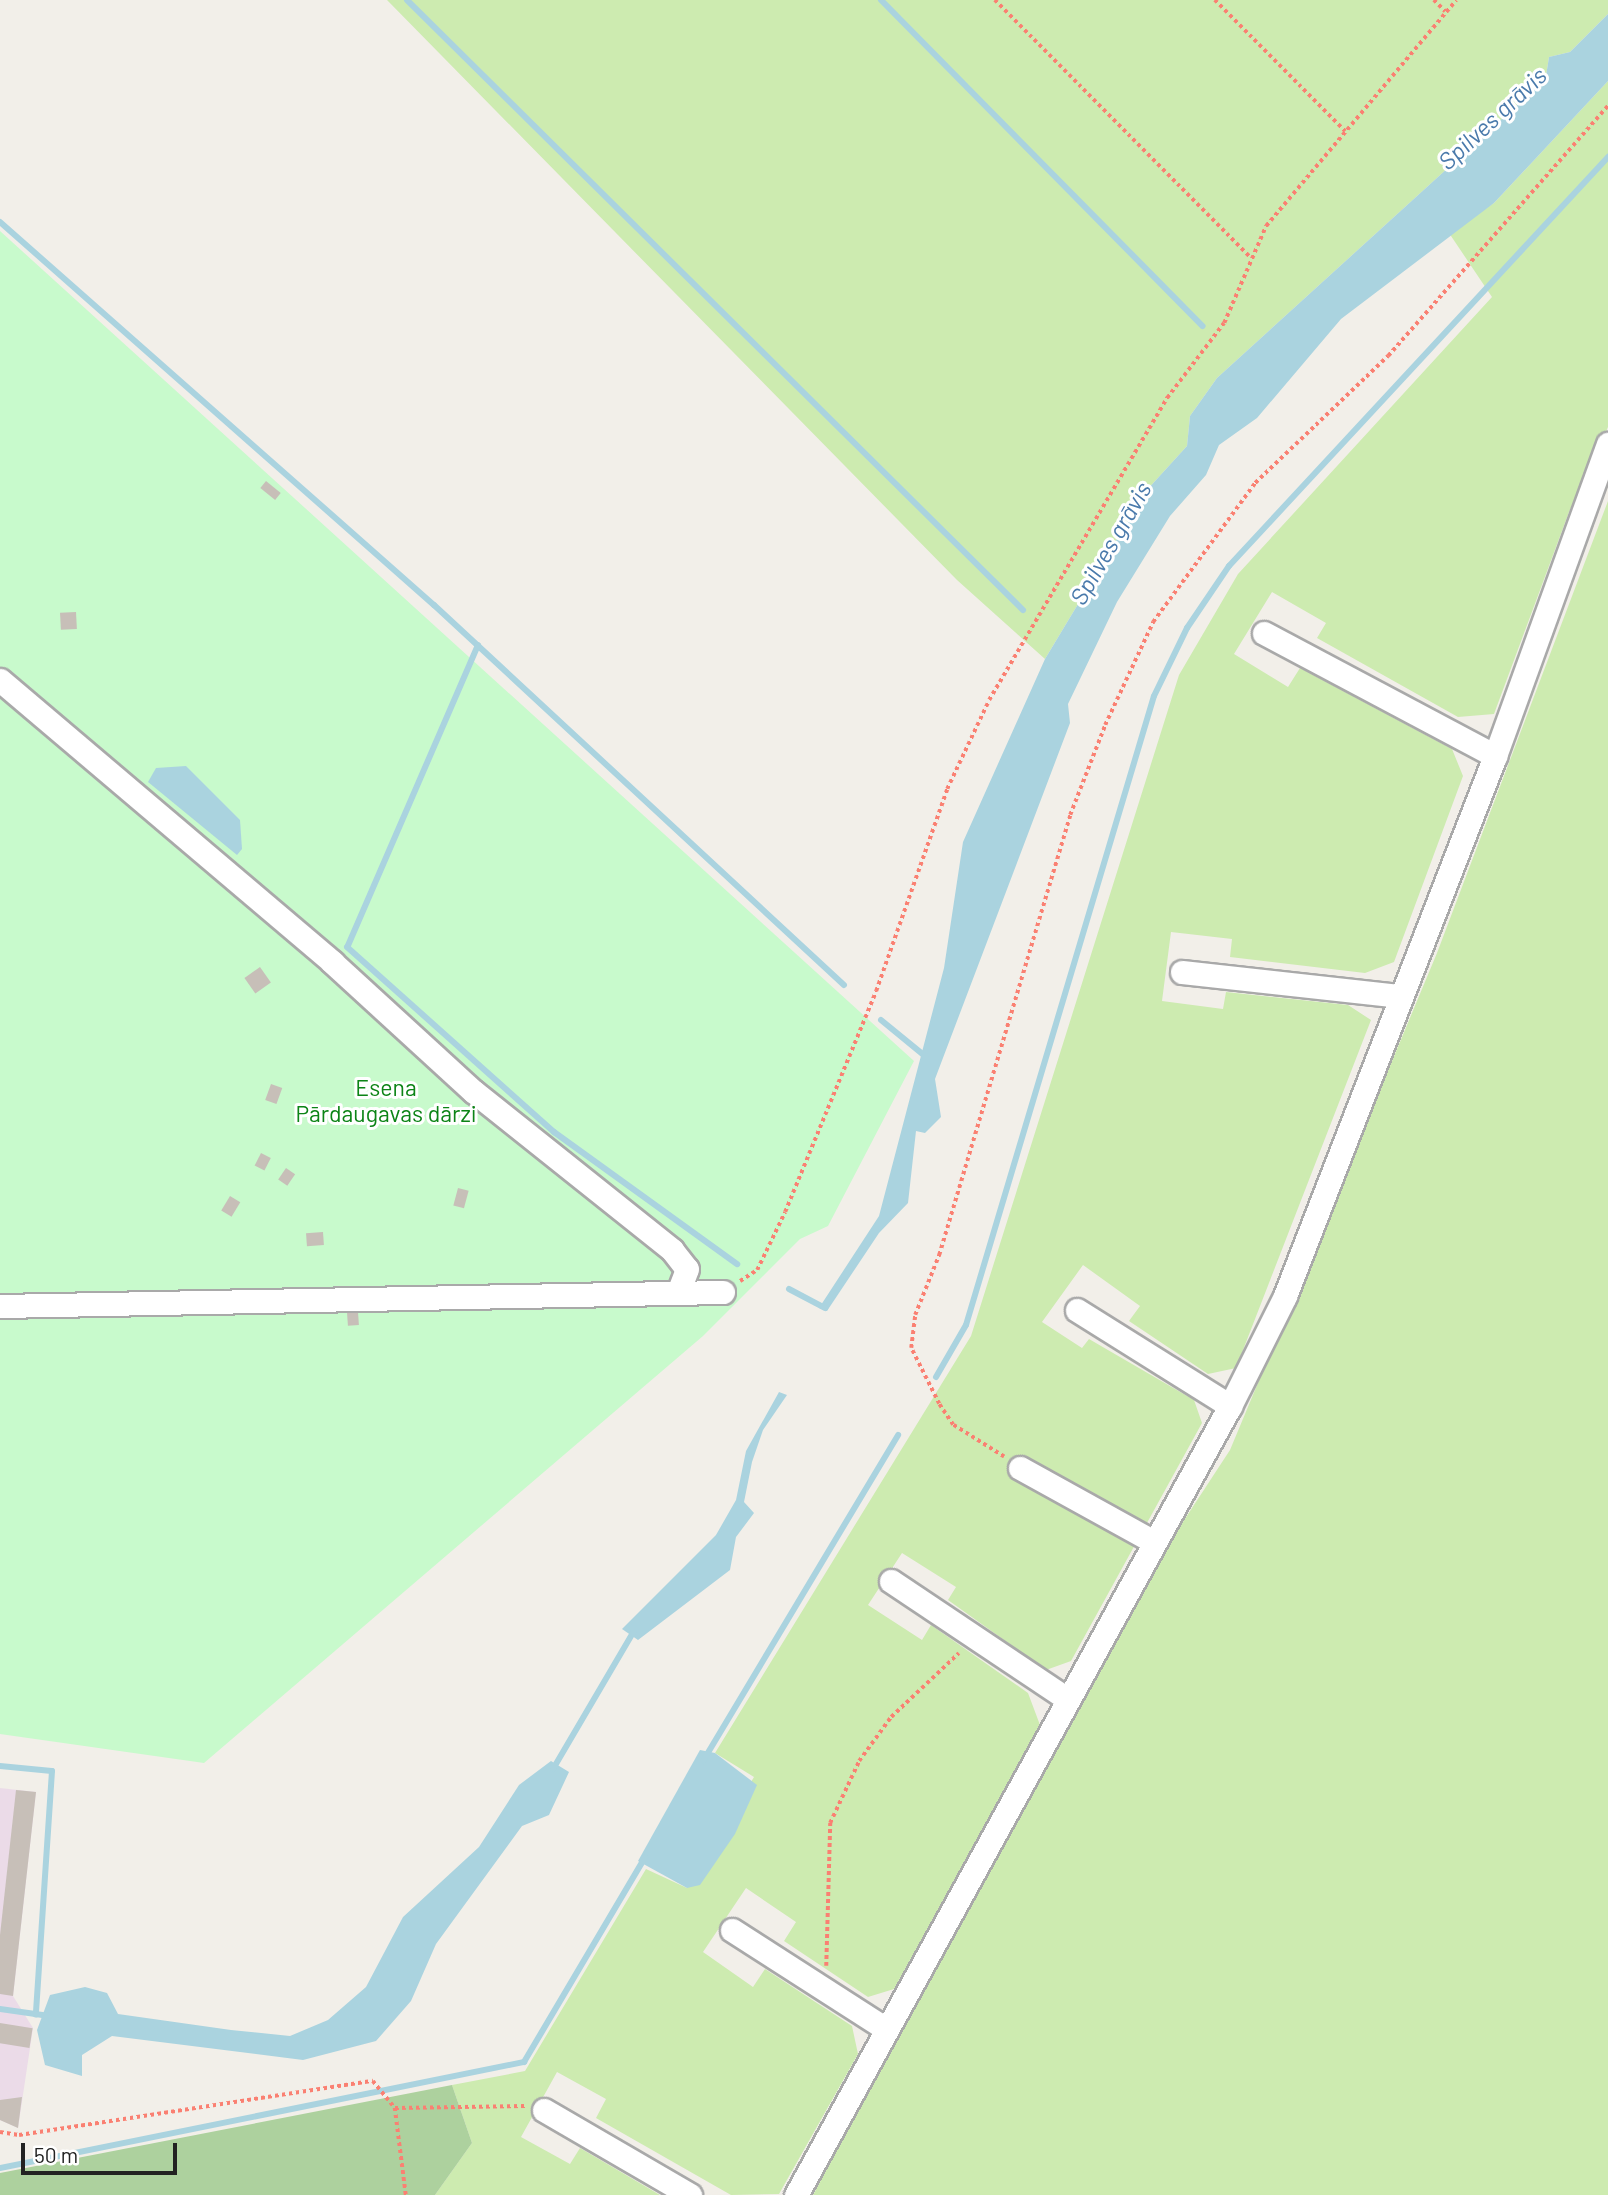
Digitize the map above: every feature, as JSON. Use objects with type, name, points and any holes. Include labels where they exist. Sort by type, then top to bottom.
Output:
[{"type":"street","points":[[796,2195],[1066,1698],[1230,1406],[1285,1296],[1495,756],[1608,444]]},
{"type":"street","points":[[1264,633],[1495,756]]},
{"type":"street","points":[[0,680],[332,962],[473,1091],[672,1250],[687,1269],[679,1290]]},
{"type":"street","points":[[1182,972],[1401,996]]},
{"type":"street","points":[[0,1306],[679,1290],[723,1292]]},
{"type":"street","points":[[1077,1310],[1230,1406]]},
{"type":"street","points":[[1020,1468],[1154,1542]]},
{"type":"street","points":[[891,1581],[1066,1698]]},
{"type":"street","points":[[733,1930],[886,2029]]},
{"type":"street","points":[[544,2110],[690,2195]]},
{"type":"path","points":[[995,0],[1249,256]]},
{"type":"path","points":[[1215,0],[1345,131]]},
{"type":"path","points":[[1434,0],[1446,11]]},
{"type":"path","points":[[723,1292],[757,1270],[785,1212],[876,991],[947,789],[989,700],[1167,398],[1224,323],[1249,256],[1345,131],[1455,0]]},
{"type":"path","points":[[1020,1468],[954,1425],[911,1348],[912,1337],[1070,815],[1105,725],[1153,622],[1255,483],[1388,356],[1608,106]]},
{"type":"path","points":[[829,1992],[830,1823],[859,1761],[891,1717],[977,1639]]},
{"type":"path","points":[[0,2132],[19,2135],[373,2081],[395,2108],[406,2195]]},
{"type":"path","points":[[395,2108],[509,2102],[544,2110]]},
{"type":"shaded area","points":[[0,1788],[36,1792],[13,1996],[33,2028],[18,2128],[0,2120]]},
{"type":"green space","points":[[387,0],[1608,0],[1608,14],[1570,52],[1549,57],[1546,76],[1516,106],[1217,378],[1190,416],[1187,446],[1146,491],[1045,659],[957,580]]},
{"type":"green space","points":[[1608,81],[1608,427],[1569,512],[1494,714],[1458,717],[1317,638],[1326,623],[1272,592],[1234,654],[1288,687],[1300,668],[1452,749],[1463,776],[1394,962],[1365,973],[1230,957],[1232,939],[1171,932],[1162,1001],[1223,1009],[1226,992],[1348,1005],[1371,1020],[1236,1368],[1208,1374],[1129,1321],[1140,1306],[1083,1265],[1042,1322],[1082,1348],[1089,1339],[1194,1400],[1202,1423],[1071,1661],[1046,1670],[948,1600],[956,1587],[902,1553],[868,1605],[922,1640],[931,1625],[1028,1693],[1040,1725],[894,1989],[868,1997],[784,1941],[796,1922],[746,1888],[703,1952],[753,1987],[765,1969],[852,2026],[858,2054],[779,2194],[731,2195],[596,2118],[606,2099],[557,2072],[521,2137],[570,2164],[580,2148],[660,2195],[435,2195],[472,2143],[452,2085],[525,2071],[646,1869],[687,1888],[754,1777],[715,1753],[971,1336],[1179,675],[1238,574],[1492,297],[1449,233],[1494,203]]},
{"type":"green space","name":"Esena Pārdaugavas dārzi","points":[[0,231],[914,1061],[828,1226],[800,1239],[703,1336],[204,1763],[0,1734]]},
{"type":"green space","points":[[1608,501],[1608,2195],[813,2195],[1081,1695],[1158,1560],[1230,1450],[1437,953]]},
{"type":"green space","points":[[452,2085],[472,2143],[435,2195],[0,2195],[0,2173]]},
{"type":"water","points":[[1608,14],[1608,81],[1494,203],[1341,319],[1257,418],[1219,445],[1206,475],[1170,516],[1117,602],[1068,704],[1070,723],[935,1079],[941,1117],[925,1133],[916,1131],[908,1203],[879,1233],[827,1311],[819,1308],[879,1216],[944,968],[963,842],[1045,659],[1146,491],[1187,446],[1190,416],[1217,378],[1546,76],[1549,57],[1570,52]]},
{"type":"water","points":[[186,766],[240,820],[242,849],[237,855],[148,782],[156,768]]},
{"type":"water","points":[[779,1392],[787,1395],[763,1430],[752,1462],[744,1502],[754,1513],[736,1537],[730,1570],[638,1640],[622,1629],[716,1535],[736,1500],[746,1451]]},
{"type":"water","points":[[700,1750],[715,1753],[757,1785],[735,1834],[700,1885],[687,1888],[638,1861]]},
{"type":"water","points":[[551,1761],[569,1772],[549,1815],[522,1826],[436,1944],[411,2001],[376,2041],[303,2060],[112,2036],[82,2055],[82,2076],[45,2065],[37,2030],[50,1995],[85,1987],[107,1993],[118,2014],[231,2030],[290,2036],[328,2020],[366,1987],[403,1917],[479,1847],[519,1785]]},
{"type":"building","points":[[266,481],[281,493],[275,500],[260,488]]},
{"type":"building","points":[[76,612],[77,629],[61,630],[60,613]]},
{"type":"building","points":[[260,967],[271,983],[255,993],[244,978]]},
{"type":"building","points":[[271,1084],[282,1088],[276,1104],[265,1100]]},
{"type":"building","points":[[261,1153],[271,1158],[264,1170],[255,1165]]},
{"type":"building","points":[[286,1168],[295,1174],[287,1186],[278,1180]]},
{"type":"building","points":[[458,1188],[469,1191],[464,1208],[453,1205]]},
{"type":"building","points":[[230,1196],[240,1202],[232,1217],[221,1211]]},
{"type":"building","points":[[323,1232],[324,1245],[307,1246],[306,1233]]},
{"type":"building","points":[[358,1312],[359,1325],[348,1326],[347,1313]]},
{"type":"building","points":[[16,1790],[36,1792],[13,1996],[0,1994],[0,1935]]},
{"type":"building","points":[[0,2023],[33,2028],[29,2048],[0,2043]]},
{"type":"building","points":[[22,2097],[18,2128],[0,2120],[0,2100]]},
{"type":"waterway","points":[[407,0],[1023,610]]},
{"type":"waterway","points":[[881,0],[1203,326]]},
{"type":"waterway","points":[[936,1377],[966,1325],[1154,696],[1187,628],[1229,566],[1608,157]]},
{"type":"waterway","points":[[0,222],[434,605],[844,985]]},
{"type":"waterway","points":[[478,645],[347,947],[554,1132],[737,1264]]},
{"type":"waterway","points":[[881,1020],[925,1056]]},
{"type":"waterway","points":[[789,1289],[825,1308]]},
{"type":"waterway","points":[[703,1761],[898,1435]]},
{"type":"waterway","points":[[553,1769],[634,1631]]},
{"type":"waterway","points":[[0,1766],[52,1771],[36,2014]]},
{"type":"waterway","points":[[0,2168],[524,2062],[645,1857]]},
{"type":"waterway","points":[[0,2009],[50,2016]]},
{"type":"water label","name":"Spilves grāvis","points":[[1492,118]]},
{"type":"water label","name":"Spilves grāvis","points":[[1110,543]]}]
